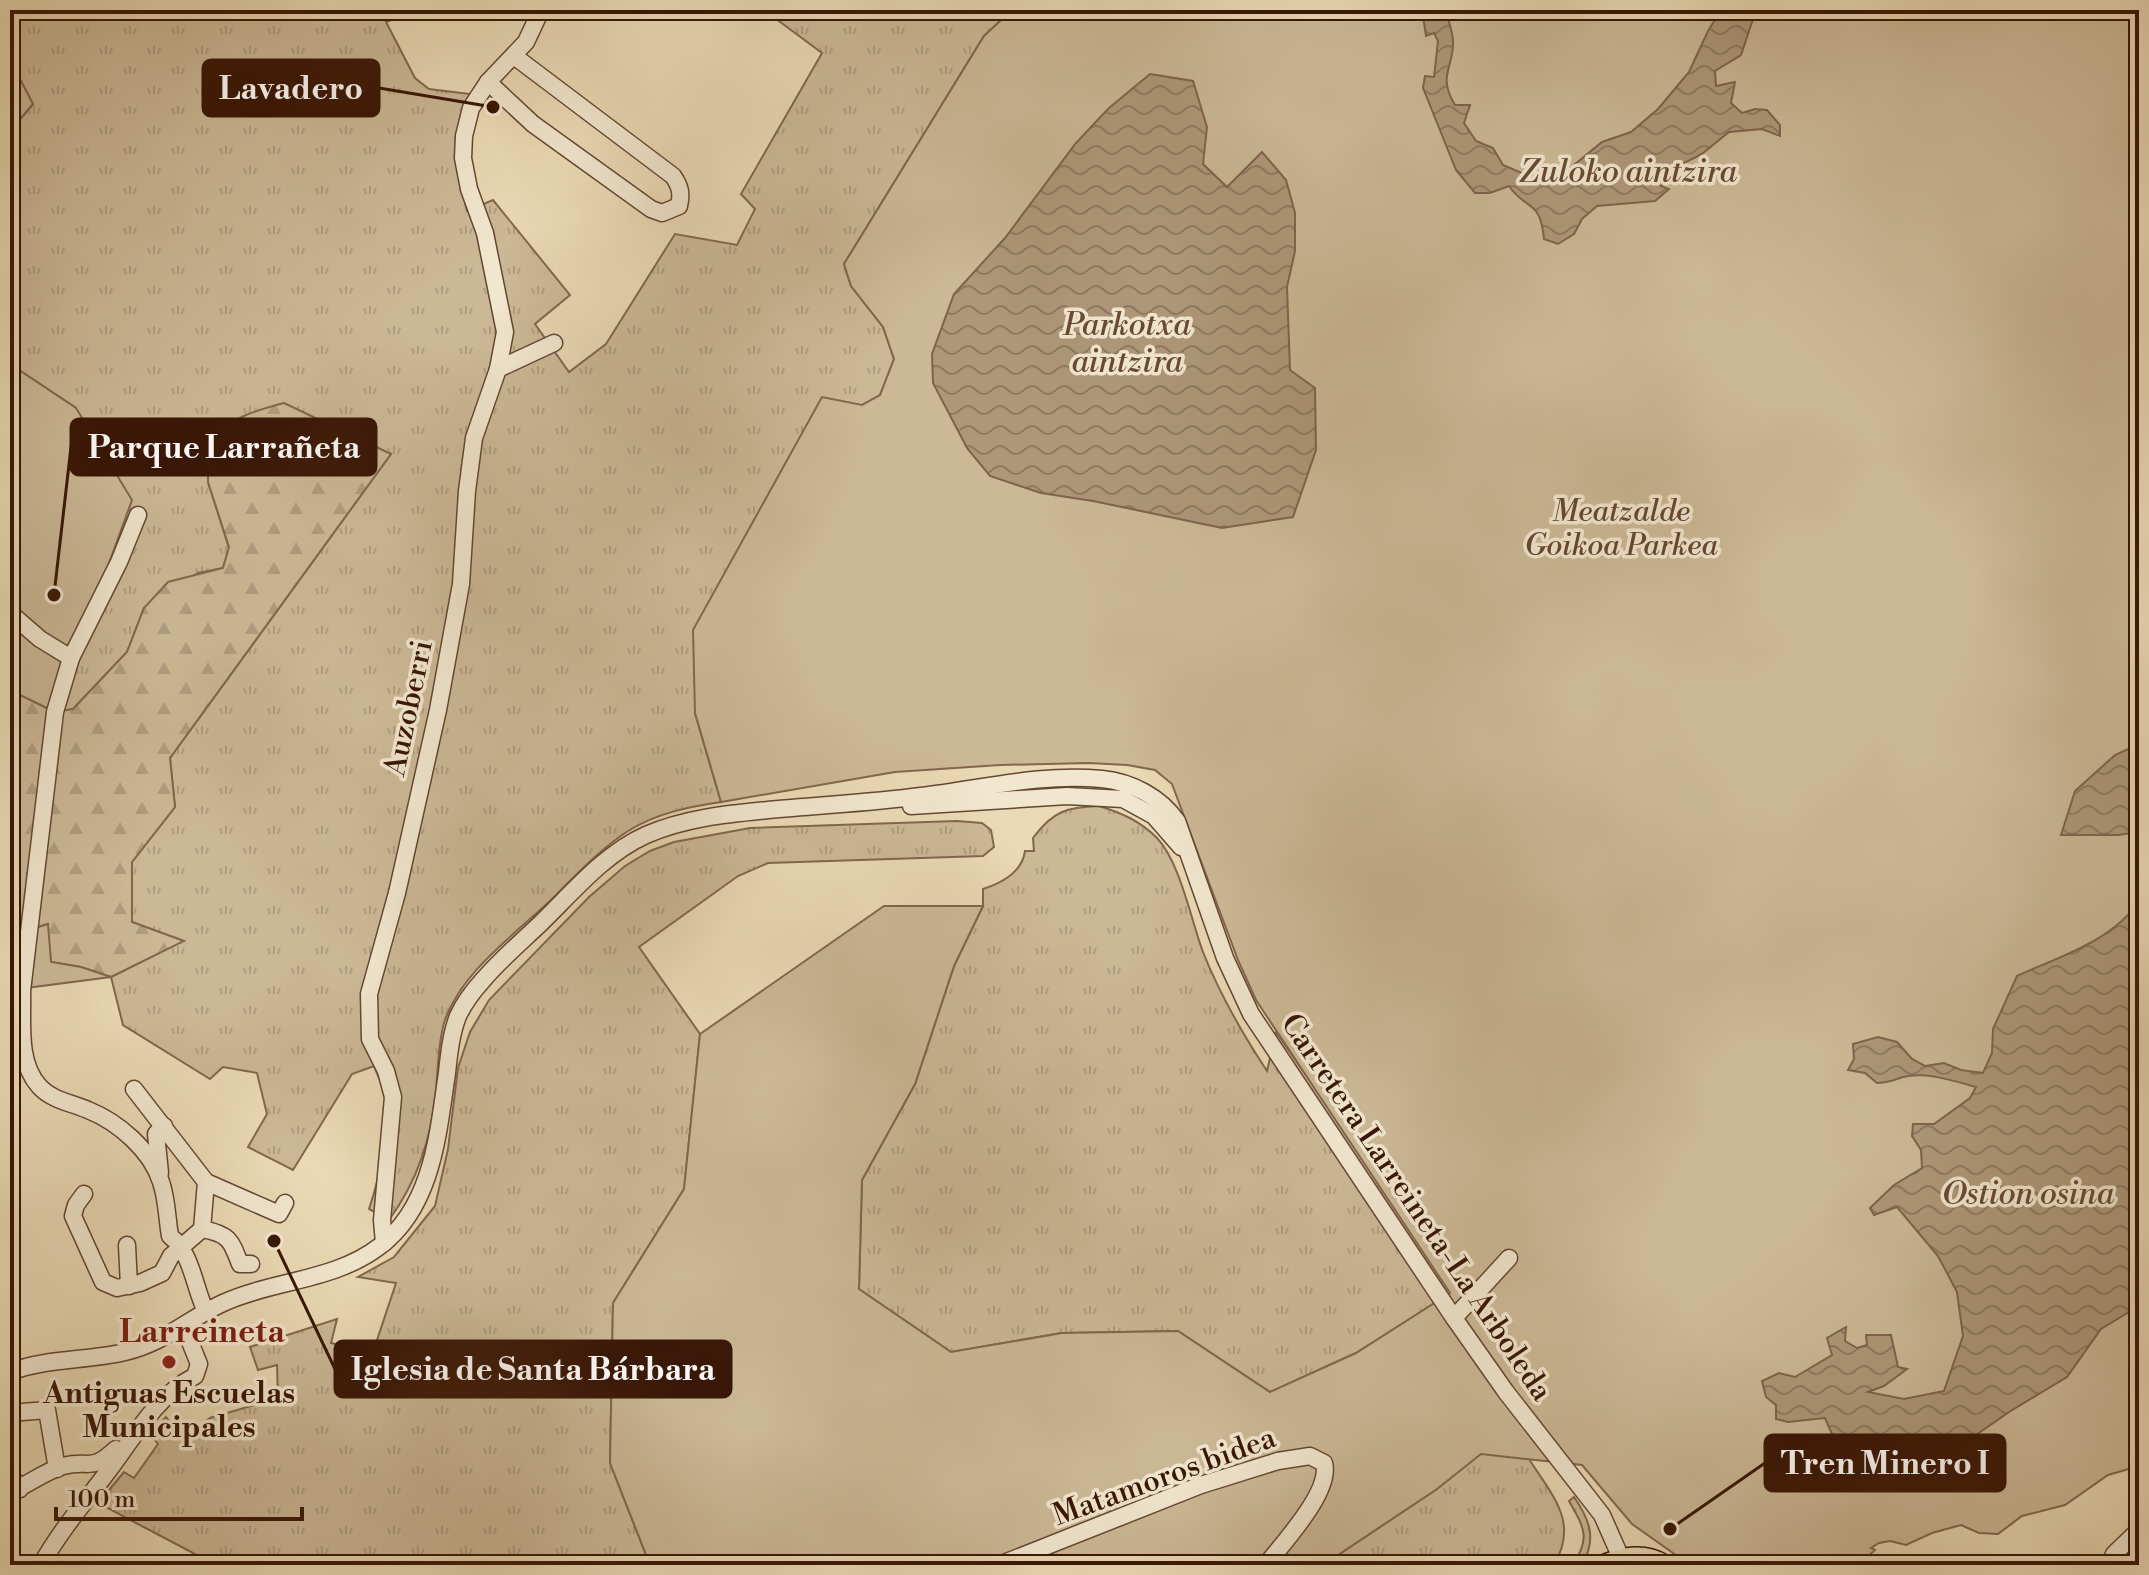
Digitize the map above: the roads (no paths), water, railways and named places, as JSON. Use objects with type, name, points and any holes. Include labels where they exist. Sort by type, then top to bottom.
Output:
[{"type":"main road","points":[[1612,1561],[1640,1557],[1664,1565]]},
{"type":"street","name":"Auzoberri","points":[[384,1243],[382,1220],[393,1097],[386,1071],[370,1039],[369,994],[397,893],[438,710],[461,584],[474,438],[498,369],[505,332],[485,233],[469,189],[463,158],[464,136],[471,108],[488,82],[526,42],[541,10]]},
{"type":"street","points":[[488,82],[533,124],[651,209],[662,213],[679,206],[681,193],[673,176],[514,56]]},
{"type":"street","points":[[498,369],[554,343]]},
{"type":"street","points":[[138,515],[119,562],[71,658],[55,712],[22,991],[23,1025],[24,1052],[39,1087],[59,1100],[119,1126],[152,1165],[161,1181]]},
{"type":"street","points":[[10,613],[40,639],[71,658]]},
{"type":"street","name":"Carretera Larreineta-La Arboleda","points":[[384,1243],[410,1211],[427,1176],[437,1138],[452,1037],[464,1004],[484,978],[589,876],[628,844],[671,825],[696,820],[922,796],[1018,781],[1105,779],[1139,789],[1170,812],[1181,830],[1225,958],[1251,1014],[1454,1318],[1506,1392],[1602,1515],[1612,1561]]},
{"type":"street","points":[[134,1089],[206,1182],[279,1214],[285,1203]]},
{"type":"street","points":[[164,1126],[156,1134],[170,1236],[182,1246],[206,1312]]},
{"type":"street","points":[[84,1194],[73,1216],[75,1235],[103,1282],[117,1288],[162,1273],[171,1256],[202,1229],[206,1182]]},
{"type":"street","points":[[202,1229],[229,1238],[240,1264],[251,1264]]},
{"type":"street","points":[[10,1372],[37,1364],[122,1353],[161,1340],[237,1297],[337,1269],[384,1243]]},
{"type":"street","points":[[127,1245],[129,1286]]},
{"type":"street","points":[[1454,1318],[1509,1258]]},
{"type":"street","points":[[41,1565],[57,1536],[155,1406],[179,1384],[195,1376],[199,1364],[184,1327]]},
{"type":"street","points":[[10,1413],[47,1410],[57,1469]]},
{"type":"street","points":[[10,1474],[15,1490],[64,1466],[90,1466],[106,1459],[116,1449],[124,1450]]},
{"type":"street","name":"Matamoros bidea","points":[[999,1565],[1201,1485],[1287,1459],[1310,1456],[1318,1459],[1324,1463],[1326,1479],[1304,1515],[1266,1565]]},
{"type":"street","points":[[2110,1565],[2114,1554],[2139,1530]]},
{"type":"water","name":"Zuloko aintzira","points":[[1422,10],[1446,10],[1453,42],[1447,86],[1455,105],[1470,105],[1464,123],[1476,141],[1493,148],[1503,165],[1524,174],[1549,176],[1569,169],[1602,142],[1631,132],[1658,109],[1689,72],[1721,10],[1756,10],[1741,55],[1715,71],[1716,86],[1735,82],[1731,103],[1742,113],[1755,109],[1767,110],[1780,125],[1780,136],[1762,129],[1729,132],[1702,154],[1672,169],[1661,186],[1669,189],[1655,201],[1597,206],[1582,219],[1574,234],[1558,244],[1544,239],[1536,211],[1509,186],[1490,193],[1475,193],[1456,170],[1423,88],[1425,76],[1434,77],[1438,41],[1434,33],[1426,36]]},
{"type":"water","name":"Parkotxa aintzira","points":[[1150,74],[1193,81],[1207,127],[1203,164],[1227,187],[1262,152],[1286,180],[1295,213],[1295,251],[1287,287],[1290,370],[1315,388],[1316,450],[1293,517],[1222,528],[1041,493],[990,476],[967,448],[933,383],[932,354],[954,294],[1005,238],[1076,143],[1109,108]]},
{"type":"water","points":[[2139,744],[2139,832],[2061,835],[2075,791],[2115,755]]},
{"type":"water","name":"Ostion osina","points":[[2139,901],[2139,1306],[2101,1329],[2067,1377],[1963,1444],[1900,1461],[1869,1446],[1860,1462],[1847,1460],[1839,1450],[1825,1418],[1788,1422],[1776,1419],[1776,1405],[1766,1397],[1762,1381],[1779,1373],[1795,1377],[1832,1355],[1827,1338],[1846,1327],[1845,1341],[1857,1348],[1867,1345],[1866,1335],[1891,1335],[1898,1367],[1907,1369],[1884,1386],[1868,1392],[1904,1399],[1944,1391],[1963,1336],[1957,1292],[1938,1256],[1897,1207],[1874,1215],[1870,1208],[1894,1185],[1922,1168],[1921,1150],[1912,1136],[1913,1124],[1934,1124],[1970,1098],[1976,1087],[1921,1075],[1877,1083],[1865,1073],[1848,1070],[1854,1059],[1853,1044],[1878,1037],[1897,1042],[1912,1059],[1925,1066],[1944,1063],[1961,1070],[1983,1073],[1992,1053],[1993,1029],[2017,976],[2100,937],[2128,915]]},
{"type":"place","name":"Lavadero","points":[[493,107]]},
{"type":"place","name":"Parque Larrañeta","points":[[54,595]]},
{"type":"place","name":"Iglesia de Santa Bárbara","points":[[274,1241]]},
{"type":"place","name":"Antiguas Escuelas Municipales","points":[[169,1362]]},
{"type":"place","name":"Tren Minero I","points":[[1670,1529]]},
{"type":"district","name":"Larreineta","points":[[202,1331]]},
{"type":"park label","name":"Meatzalde Goikoa Parkea","points":[[1621,528]]}]
